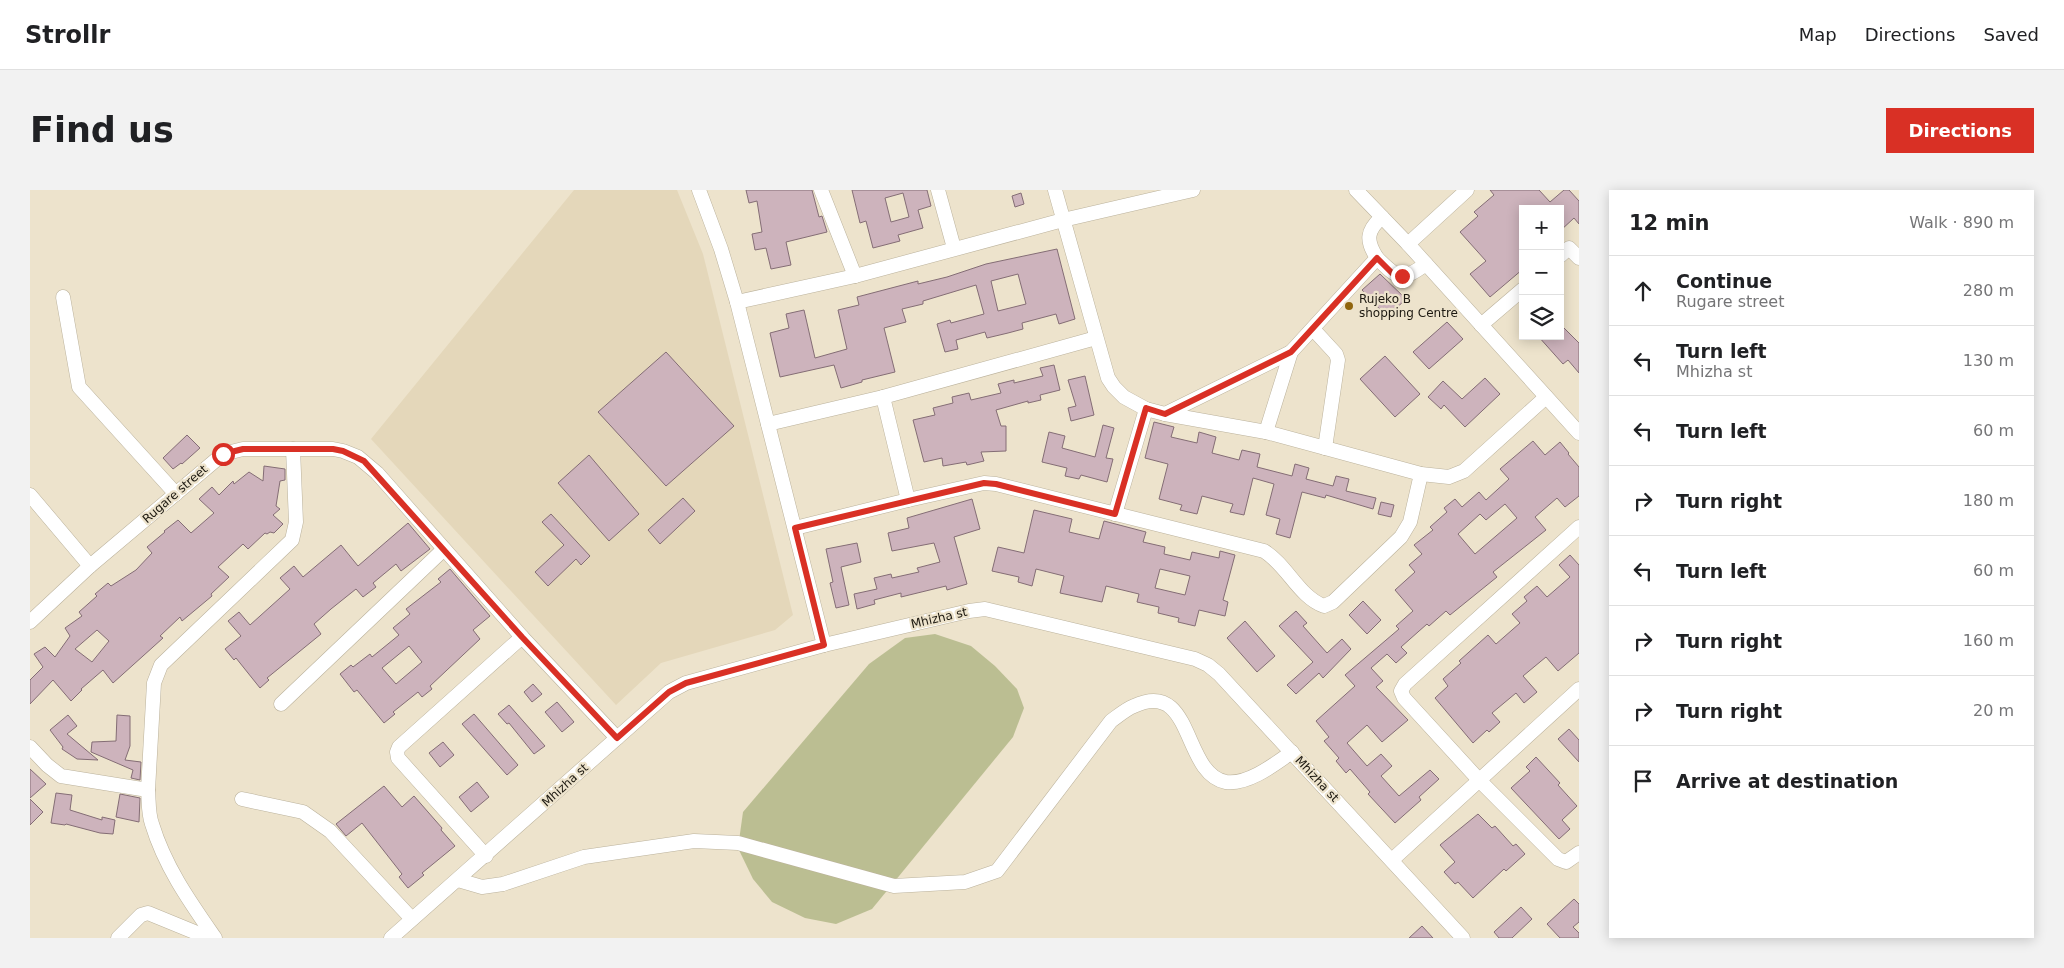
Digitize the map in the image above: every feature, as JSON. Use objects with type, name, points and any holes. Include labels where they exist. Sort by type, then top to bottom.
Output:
[{"type":"street","points":[[699,190],[721,249],[737,302],[824,645]]},
{"type":"street","points":[[821,190],[855,276]]},
{"type":"street","points":[[938,190],[954,248]]},
{"type":"street","points":[[1055,190],[1108,378],[1124,397],[1146,408],[1165,414],[1266,432],[1421,474],[1449,477],[1464,471],[1546,397]]},
{"type":"street","points":[[737,302],[855,276],[954,248],[1168,193],[1193,190]]},
{"type":"street","points":[[1356,190],[1408,244],[1579,433]]},
{"type":"street","points":[[1408,244],[1467,190]]},
{"type":"street","points":[[1382,217],[1372,225],[1370,236],[1370,247],[1377,258],[1394,275],[1402,276],[1410,276],[1426,264]]},
{"type":"street","points":[[1165,414],[1291,352],[1377,258]]},
{"type":"street","points":[[1481,325],[1519,292]]},
{"type":"street","points":[[63,297],[79,387],[176,494]]},
{"type":"street","points":[[1313,329],[1336,354],[1338,360],[1325,448]]},
{"type":"street","points":[[768,424],[883,397],[1096,338]]},
{"type":"street","points":[[1266,432],[1291,352]]},
{"type":"street","points":[[883,397],[908,500]]},
{"type":"street","points":[[1115,514],[1146,408]]},
{"type":"street","name":"Rugare street","points":[[30,622],[90,566],[210,464],[231,451],[243,449],[343,451],[364,461],[522,637],[617,738]]},
{"type":"street","points":[[215,938],[178,884],[165,860],[152,824],[148,790],[152,708],[156,673],[161,665],[292,540],[296,522],[293,449]]},
{"type":"street","points":[[795,528],[984,483],[996,484],[1264,550],[1275,557],[1314,602],[1324,606],[1333,602],[1401,537],[1410,522],[1421,474]]},
{"type":"street","points":[[30,496],[90,566]]},
{"type":"street","points":[[1579,527],[1405,684],[1401,691],[1404,698],[1479,780],[1558,859],[1566,862],[1579,853]]},
{"type":"street","points":[[281,704],[443,550]]},
{"type":"street","name":"Mhizha st","points":[[392,938],[669,692],[686,683],[824,645],[969,611],[994,610],[1202,662],[1219,674],[1463,938]]},
{"type":"street","points":[[486,856],[398,758],[397,752],[399,747],[522,637]]},
{"type":"street","points":[[1392,860],[1579,689]]},
{"type":"street","points":[[458,880],[482,886],[503,884],[584,857],[694,841],[738,843],[894,886],[965,882],[996,871],[1111,721],[1134,706],[1151,701],[1162,703],[1176,712],[1207,772],[1225,782],[1239,781],[1268,770],[1292,752]]},
{"type":"street","points":[[30,747],[47,765],[61,776],[148,790]]},
{"type":"street","points":[[242,799],[304,812],[330,831],[412,919]]},
{"type":"street","points":[[118,938],[141,915],[148,913],[209,938]]},
{"type":"shaded area","points":[[574,190],[677,190],[703,254],[793,615],[775,630],[661,663],[616,705],[371,439]]},
{"type":"green space","points":[[935,634],[971,646],[995,666],[1017,689],[1024,708],[1013,737],[872,909],[836,924],[805,918],[772,902],[753,879],[738,848],[743,812],[869,664],[905,638]]},
{"type":"building","points":[[746,190],[812,190],[819,217],[822,216],[827,232],[786,242],[791,265],[771,269],[766,248],[755,250],[752,234],[762,232],[757,201],[749,203]]},
{"type":"building","points":[[852,190],[927,190],[931,206],[918,210],[923,228],[898,235],[900,241],[873,248],[866,221],[860,223]],"holes":[[[903,193],[909,217],[891,222],[885,198]]]},
{"type":"building","points":[[1490,190],[1539,190],[1550,202],[1564,190],[1569,190],[1579,201],[1579,224],[1574,218],[1564,227],[1564,205],[1519,205],[1519,272],[1490,297],[1470,274],[1486,261],[1460,232],[1478,216],[1474,212],[1494,195]]},
{"type":"building","points":[[1021,193],[1024,204],[1015,207],[1012,196]]},
{"type":"building","points":[[1057,249],[1075,319],[1059,324],[1056,314],[1022,323],[1023,329],[1008,333],[987,338],[985,332],[956,340],[958,349],[945,352],[937,324],[950,320],[951,323],[984,314],[976,285],[923,301],[923,304],[902,309],[906,322],[884,328],[895,372],[862,380],[862,382],[841,388],[834,365],[780,377],[770,333],[789,328],[786,314],[804,310],[815,358],[847,349],[838,310],[859,305],[857,297],[918,281],[918,284],[947,277],[986,264]],"holes":[[[1018,274],[1026,304],[998,311],[991,281]]]},
{"type":"building","points":[[1380,274],[1406,299],[1387,317],[1362,290]]},
{"type":"building","points":[[1447,322],[1463,339],[1429,369],[1413,352]]},
{"type":"building","points":[[1564,328],[1579,343],[1579,373],[1568,360],[1563,364],[1542,340],[1564,340]]},
{"type":"building","points":[[666,352],[734,426],[666,486],[598,412]]},
{"type":"building","points":[[1385,356],[1420,394],[1395,417],[1360,379]]},
{"type":"building","points":[[1054,365],[1060,390],[1040,395],[1041,400],[1028,403],[1028,401],[996,410],[1001,426],[1006,426],[1006,451],[981,452],[984,461],[967,465],[966,462],[943,466],[942,458],[924,462],[913,420],[935,415],[933,408],[953,403],[952,397],[969,393],[971,400],[1001,393],[998,384],[1014,380],[1014,383],[1043,376],[1040,368]]},
{"type":"building","points":[[1085,376],[1094,415],[1071,421],[1068,408],[1076,406],[1068,380]]},
{"type":"building","points":[[1485,378],[1500,394],[1465,427],[1444,405],[1441,409],[1428,397],[1443,381],[1462,399]]},
{"type":"building","points":[[1154,422],[1174,427],[1171,437],[1197,443],[1199,432],[1216,437],[1212,453],[1239,460],[1242,450],[1260,454],[1257,467],[1292,476],[1295,464],[1309,468],[1306,479],[1333,486],[1336,476],[1349,479],[1346,491],[1376,498],[1373,509],[1326,495],[1325,498],[1302,492],[1290,538],[1276,534],[1280,519],[1266,515],[1274,484],[1253,478],[1244,515],[1230,512],[1233,504],[1202,496],[1197,514],[1180,510],[1182,505],[1159,499],[1168,464],[1145,458]]},
{"type":"building","points":[[1103,425],[1114,428],[1106,458],[1113,459],[1107,482],[1081,475],[1079,479],[1065,476],[1067,468],[1042,462],[1049,432],[1065,436],[1062,448],[1095,457]]},
{"type":"building","points":[[187,435],[200,448],[182,464],[173,469],[163,458]]},
{"type":"building","points":[[1533,441],[1545,455],[1560,442],[1579,467],[1579,496],[1565,507],[1557,498],[1535,517],[1546,530],[1493,572],[1497,577],[1450,615],[1446,611],[1429,626],[1427,624],[1401,647],[1407,653],[1396,663],[1387,654],[1371,668],[1383,681],[1376,687],[1408,720],[1382,742],[1367,725],[1347,743],[1367,766],[1381,754],[1392,766],[1381,776],[1399,796],[1430,770],[1439,779],[1419,797],[1421,800],[1395,823],[1368,794],[1370,792],[1350,769],[1346,773],[1336,761],[1339,758],[1324,741],[1329,737],[1316,721],[1355,686],[1345,675],[1399,629],[1396,626],[1413,611],[1395,590],[1415,572],[1409,565],[1422,554],[1414,545],[1433,530],[1430,527],[1447,512],[1444,508],[1455,499],[1462,507],[1479,492],[1486,500],[1509,479],[1500,469]],"holes":[[[1505,504],[1517,518],[1475,554],[1458,534],[1480,514],[1486,520]]]},
{"type":"building","points":[[589,455],[639,514],[609,541],[558,483]]},
{"type":"building","points":[[264,466],[285,469],[285,480],[280,481],[276,506],[280,509],[273,515],[283,524],[274,533],[265,533],[248,549],[243,544],[218,567],[229,577],[211,594],[212,596],[182,621],[180,617],[160,636],[163,638],[113,683],[103,670],[81,689],[71,701],[53,680],[30,704],[30,680],[43,667],[34,654],[45,647],[55,657],[70,636],[65,628],[82,616],[79,612],[97,596],[95,594],[108,583],[111,586],[136,570],[152,553],[147,547],[178,520],[191,533],[214,513],[199,499],[212,487],[219,495],[233,481],[234,484],[249,472],[263,481]],"holes":[[[97,630],[109,641],[92,662],[75,649]]]},
{"type":"building","points":[[683,498],[695,511],[660,544],[648,530]]},
{"type":"building","points":[[972,499],[980,529],[954,537],[967,584],[947,590],[946,586],[901,597],[901,593],[874,600],[875,604],[857,609],[854,594],[877,589],[874,578],[891,574],[892,578],[919,572],[917,568],[940,562],[934,543],[892,551],[888,533],[909,528],[907,518]]},
{"type":"building","points":[[1381,502],[1394,505],[1391,517],[1378,514]]},
{"type":"building","points":[[1034,510],[1072,519],[1069,532],[1099,539],[1104,521],[1146,532],[1143,542],[1165,547],[1164,554],[1190,560],[1192,552],[1219,558],[1220,551],[1235,555],[1223,600],[1228,602],[1225,616],[1199,610],[1195,626],[1178,622],[1179,618],[1158,613],[1159,607],[1137,602],[1139,594],[1106,586],[1102,602],[1060,593],[1064,576],[1036,569],[1032,586],[1018,582],[1019,577],[992,571],[998,547],[1024,553]],"holes":[[[1160,569],[1190,576],[1185,595],[1155,588]]]},
{"type":"building","points":[[551,514],[590,556],[581,565],[576,559],[548,586],[535,572],[564,545],[542,522]]},
{"type":"building","points":[[408,523],[430,549],[401,571],[396,564],[373,583],[376,587],[363,597],[356,589],[331,609],[314,624],[321,634],[267,678],[269,680],[260,688],[236,658],[234,660],[225,649],[241,636],[228,621],[239,612],[250,625],[290,589],[280,578],[294,566],[303,577],[341,545],[358,566]]},
{"type":"building","points":[[857,543],[861,562],[841,567],[849,605],[836,608],[830,583],[833,582],[826,549]]},
{"type":"building","points":[[1570,555],[1579,565],[1579,653],[1558,671],[1546,657],[1523,676],[1537,692],[1524,703],[1516,693],[1492,713],[1500,722],[1489,732],[1487,730],[1473,743],[1435,698],[1448,686],[1443,679],[1461,663],[1459,661],[1488,635],[1496,644],[1520,623],[1512,614],[1527,601],[1524,597],[1537,586],[1547,597],[1570,577],[1559,565]]},
{"type":"building","points":[[450,569],[490,616],[473,630],[480,639],[430,686],[432,689],[422,697],[418,692],[393,712],[395,714],[384,723],[357,690],[354,692],[340,674],[370,654],[372,657],[399,635],[393,628],[410,614],[406,609],[441,582],[438,579]],"holes":[[[409,646],[422,662],[396,684],[382,668]]]},
{"type":"building","points":[[1363,601],[1381,620],[1367,634],[1349,615]]},
{"type":"building","points":[[1296,611],[1307,623],[1303,626],[1327,653],[1342,639],[1351,649],[1323,678],[1319,673],[1296,694],[1287,685],[1313,662],[1279,626]]},
{"type":"building","points":[[1245,621],[1275,656],[1257,672],[1227,638]]},
{"type":"building","points":[[533,684],[542,694],[532,702],[524,692]]},
{"type":"building","points":[[557,702],[574,722],[562,732],[545,712]]},
{"type":"building","points":[[509,705],[545,746],[534,754],[509,723],[507,724],[498,714]]},
{"type":"building","points":[[474,714],[518,765],[507,775],[462,724]]},
{"type":"building","points":[[68,715],[77,726],[67,734],[98,760],[77,759],[62,749],[63,747],[50,730]]},
{"type":"building","points":[[117,715],[130,716],[130,746],[125,760],[141,762],[140,780],[131,778],[133,770],[91,752],[92,742],[116,741]]},
{"type":"building","points":[[1569,729],[1579,740],[1579,762],[1558,739]]},
{"type":"building","points":[[443,742],[454,755],[440,767],[429,753]]},
{"type":"building","points":[[1536,757],[1560,783],[1558,785],[1577,806],[1562,820],[1570,829],[1559,839],[1511,788],[1530,771],[1526,767]]},
{"type":"building","points":[[30,769],[46,784],[30,798]]},
{"type":"building","points":[[477,782],[489,797],[471,812],[459,797]]},
{"type":"building","points":[[384,786],[402,807],[414,796],[455,846],[422,873],[424,875],[408,888],[399,877],[402,874],[362,823],[346,836],[336,824]]},
{"type":"building","points":[[56,793],[72,795],[70,810],[102,820],[102,817],[115,820],[113,834],[100,833],[66,824],[51,823]]},
{"type":"building","points":[[120,794],[140,798],[139,822],[116,817]]},
{"type":"building","points":[[30,799],[43,812],[30,825]]},
{"type":"building","points":[[1478,814],[1492,828],[1495,826],[1513,846],[1516,844],[1525,854],[1506,871],[1504,869],[1473,898],[1458,882],[1455,884],[1444,872],[1455,862],[1440,845]]},
{"type":"building","points":[[1574,899],[1579,904],[1579,922],[1573,927],[1579,933],[1579,938],[1560,938],[1547,924]]},
{"type":"building","points":[[1521,907],[1532,919],[1512,938],[1499,938],[1494,932]]},
{"type":"building","points":[[1422,926],[1433,938],[1409,938]]},
{"type":"place","name":"Rujeko B shopping Centre","points":[[1349,306]]},
{"type":"route","points":[[223,454],[243,449],[333,449],[343,451],[364,461],[377,473],[443,550],[522,637],[617,738],[669,692],[686,683],[824,645],[795,528],[984,483],[996,484],[1115,514],[1146,408],[1165,414],[1291,352],[1377,258],[1394,275],[1402,276]]}]
